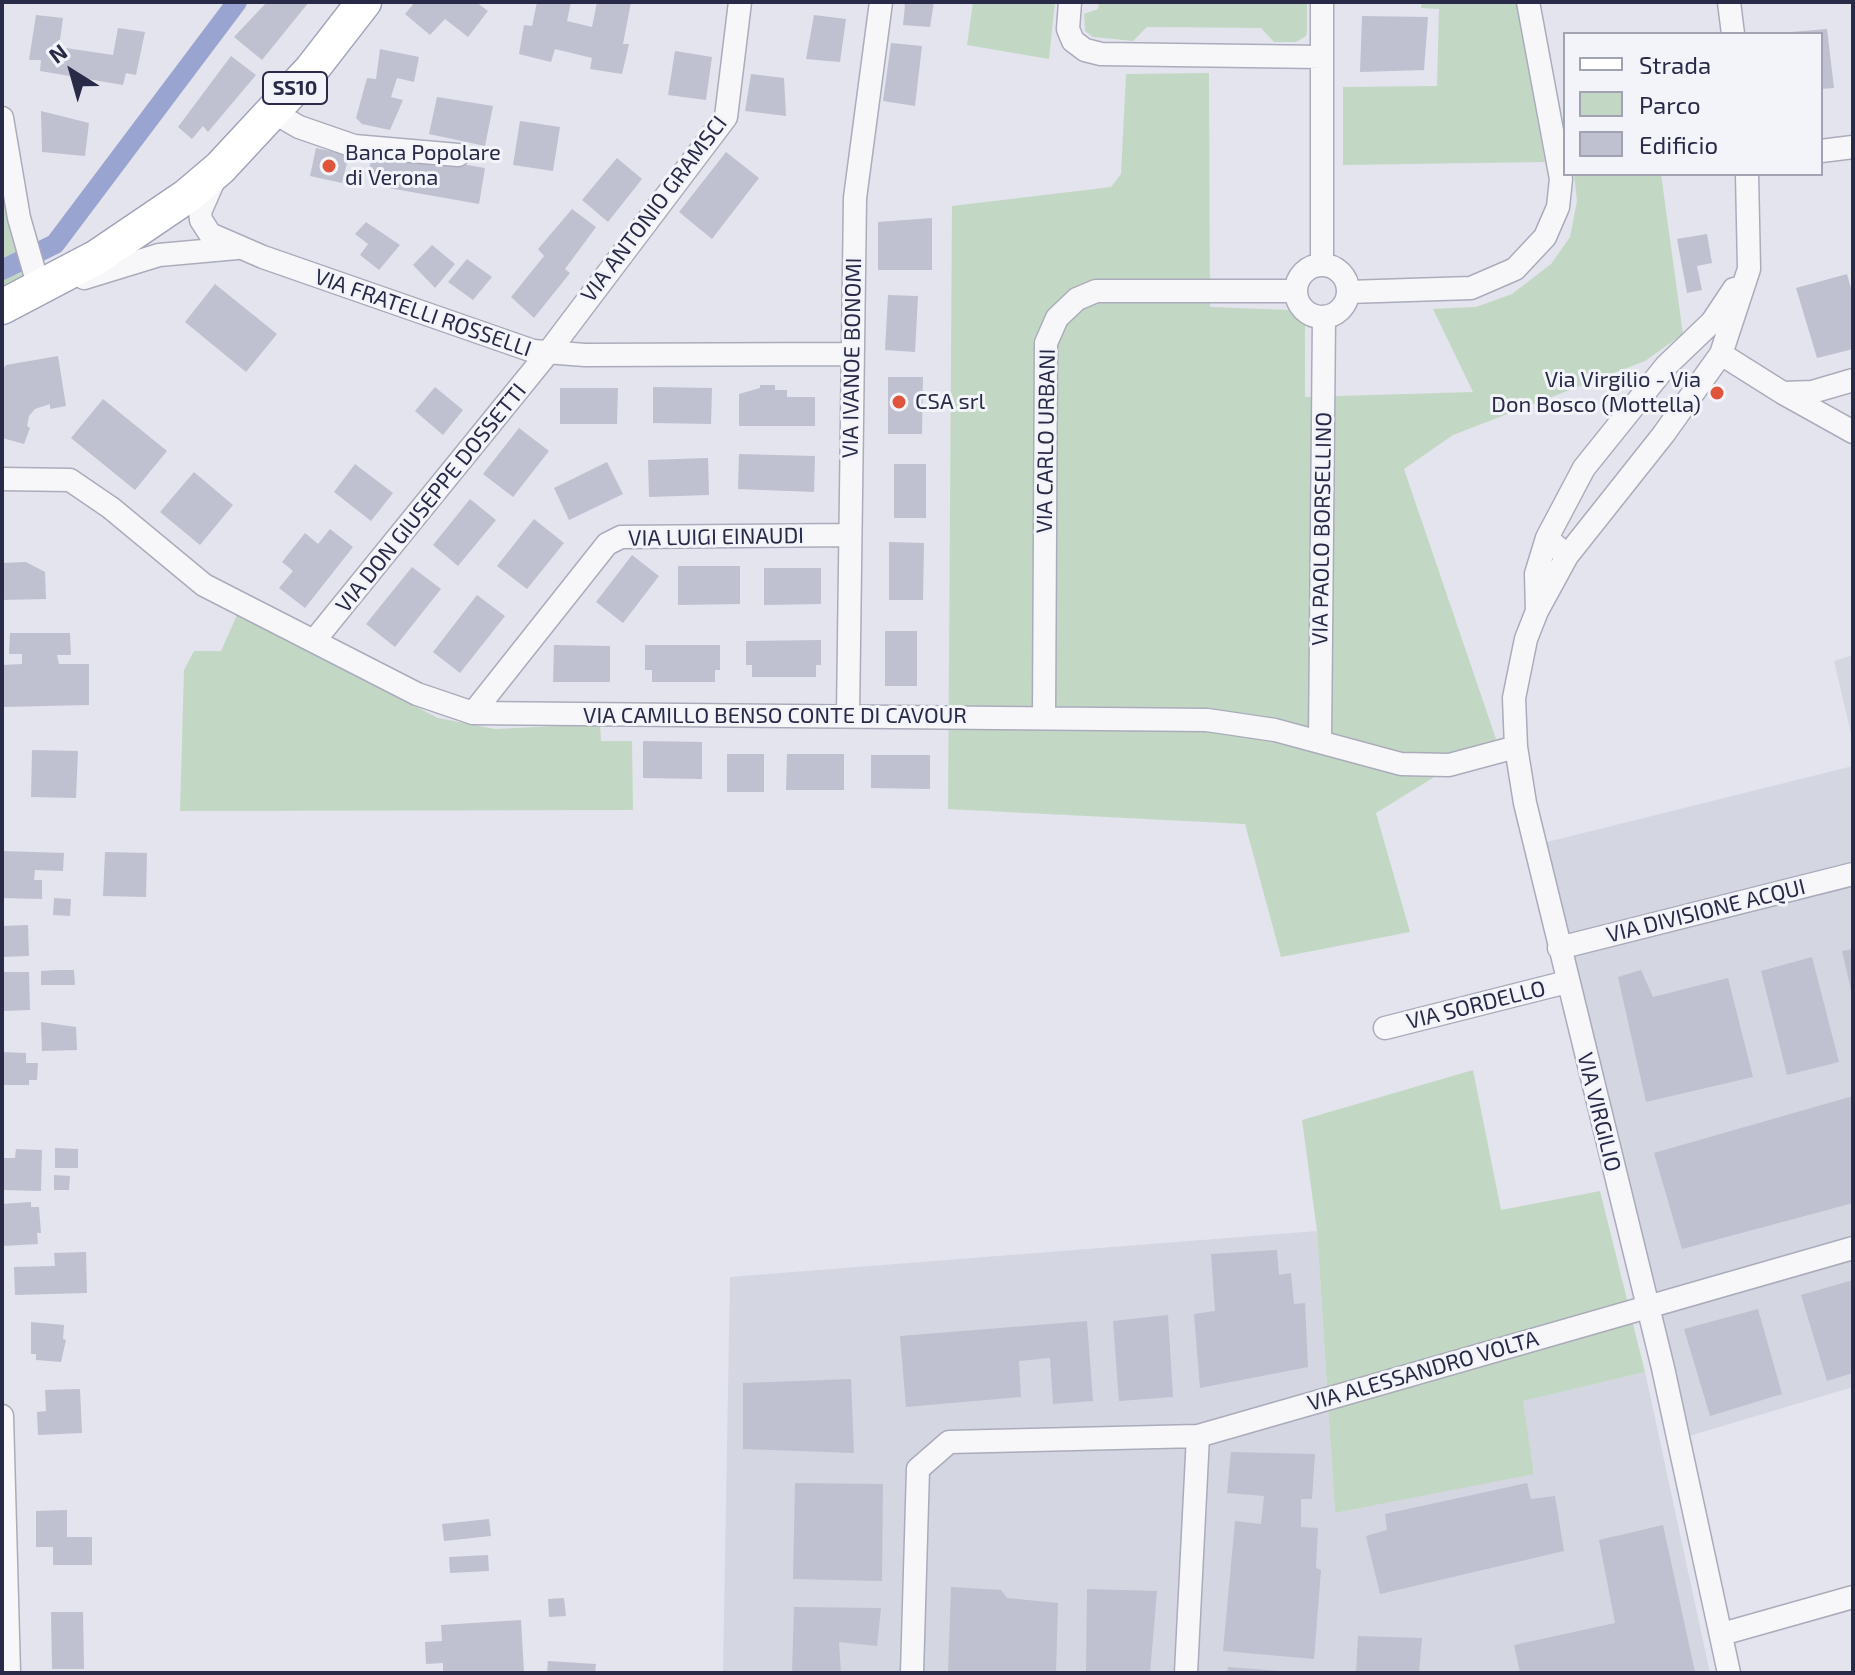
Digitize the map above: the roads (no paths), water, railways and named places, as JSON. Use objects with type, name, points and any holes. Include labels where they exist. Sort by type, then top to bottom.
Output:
[{"type":"main road","name":"SS10","points":[[2,307],[37,271],[139,230],[220,168],[273,112],[364,2]]},
{"type":"street","name":"VIA ANTONIO GRAMSCI","points":[[547,354],[726,117],[740,2]]},
{"type":"street","name":"VIA IVANOE BONOMI","points":[[848,716],[855,198],[881,2]]},
{"type":"street","points":[[1070,2],[1068,29],[1073,41],[1085,50],[1101,54],[1322,57]]},
{"type":"street","points":[[1322,2],[1322,264]]},
{"type":"street","points":[[1348,292],[1471,288],[1515,269],[1545,237],[1558,207],[1561,179],[1528,2]]},
{"type":"street","points":[[1729,2],[1733,32]]},
{"type":"street","points":[[273,112],[299,127],[354,146],[458,155]]},
{"type":"street","points":[[2,118],[37,271]]},
{"type":"street","points":[[1823,151],[1853,147]]},
{"type":"street","name":"VIA FRATELLI ROSSELLI","points":[[220,168],[203,201],[201,220],[210,234],[239,248],[547,354],[852,354]]},
{"type":"street","name":"VIA VIRGILIO","points":[[1729,1673],[1648,1307],[1525,803],[1516,747],[1514,698],[1526,639],[1537,611],[1567,556],[1663,435],[1721,354],[1749,269],[1747,176]]},
{"type":"street","name":"VIA FRATELLI ROSSELLI","points":[[37,271],[87,278],[159,255],[239,248]]},
{"type":"street","points":[[1322,264],[1337,269],[1343,275],[1348,292],[1342,307],[1324,317],[1305,311],[1295,291],[1306,269],[1322,264]]},
{"type":"street","points":[[1537,611],[1536,574],[1547,538],[1603,441],[1666,366],[1712,322],[1749,269]]},
{"type":"street","name":"VIA CARLO URBANI","points":[[1044,718],[1046,343],[1057,318],[1077,299],[1096,291],[1295,291]]},
{"type":"street","name":"VIA PAOLO BORSELLINO","points":[[1320,741],[1324,317]]},
{"type":"street","name":"VIA ANTONIO GRAMSCI","points":[[573,318],[585,355]]},
{"type":"street","name":"VIA DON GIUSEPPE DOSSETTI","points":[[314,641],[547,354]]},
{"type":"street","points":[[1721,354],[1783,393],[1810,400],[1853,432]]},
{"type":"street","points":[[1810,400],[1853,380]]},
{"type":"street","name":"VIA CAMILLO BENSO CONTE DI CAVOUR","points":[[2,479],[49,477],[70,480],[89,491],[204,585],[417,694],[473,713],[1207,720],[1252,725],[1401,764],[1449,765],[1516,747]]},
{"type":"street","name":"VIA LUIGI EINAUDI","points":[[473,713],[607,544],[621,537],[850,535]]},
{"type":"street","points":[[1547,538],[1567,556]]},
{"type":"street","name":"VIA DIVISIONE ACQUI","points":[[1559,948],[1853,874]]},
{"type":"street","name":"VIA SORDELLO","points":[[1385,1028],[1567,982]]},
{"type":"street","name":"VIA ALESSANDRO VOLTA","points":[[912,1673],[918,1469],[949,1442],[1198,1436],[1853,1248]]},
{"type":"street","points":[[2,1416],[9,1673]]},
{"type":"street","points":[[1186,1673],[1198,1436]]},
{"type":"street","points":[[1722,1634],[1853,1597]]},
{"type":"waterway","points":[[2,270],[55,244],[237,2]]},
{"type":"place","name":"Banca Popolare di Verona","points":[[329,166]]},
{"type":"place","name":"Via Virgilio - Via Don Bosco (Mottella)","points":[[1717,393]]},
{"type":"place","name":"CSA srl","points":[[899,402]]}]
